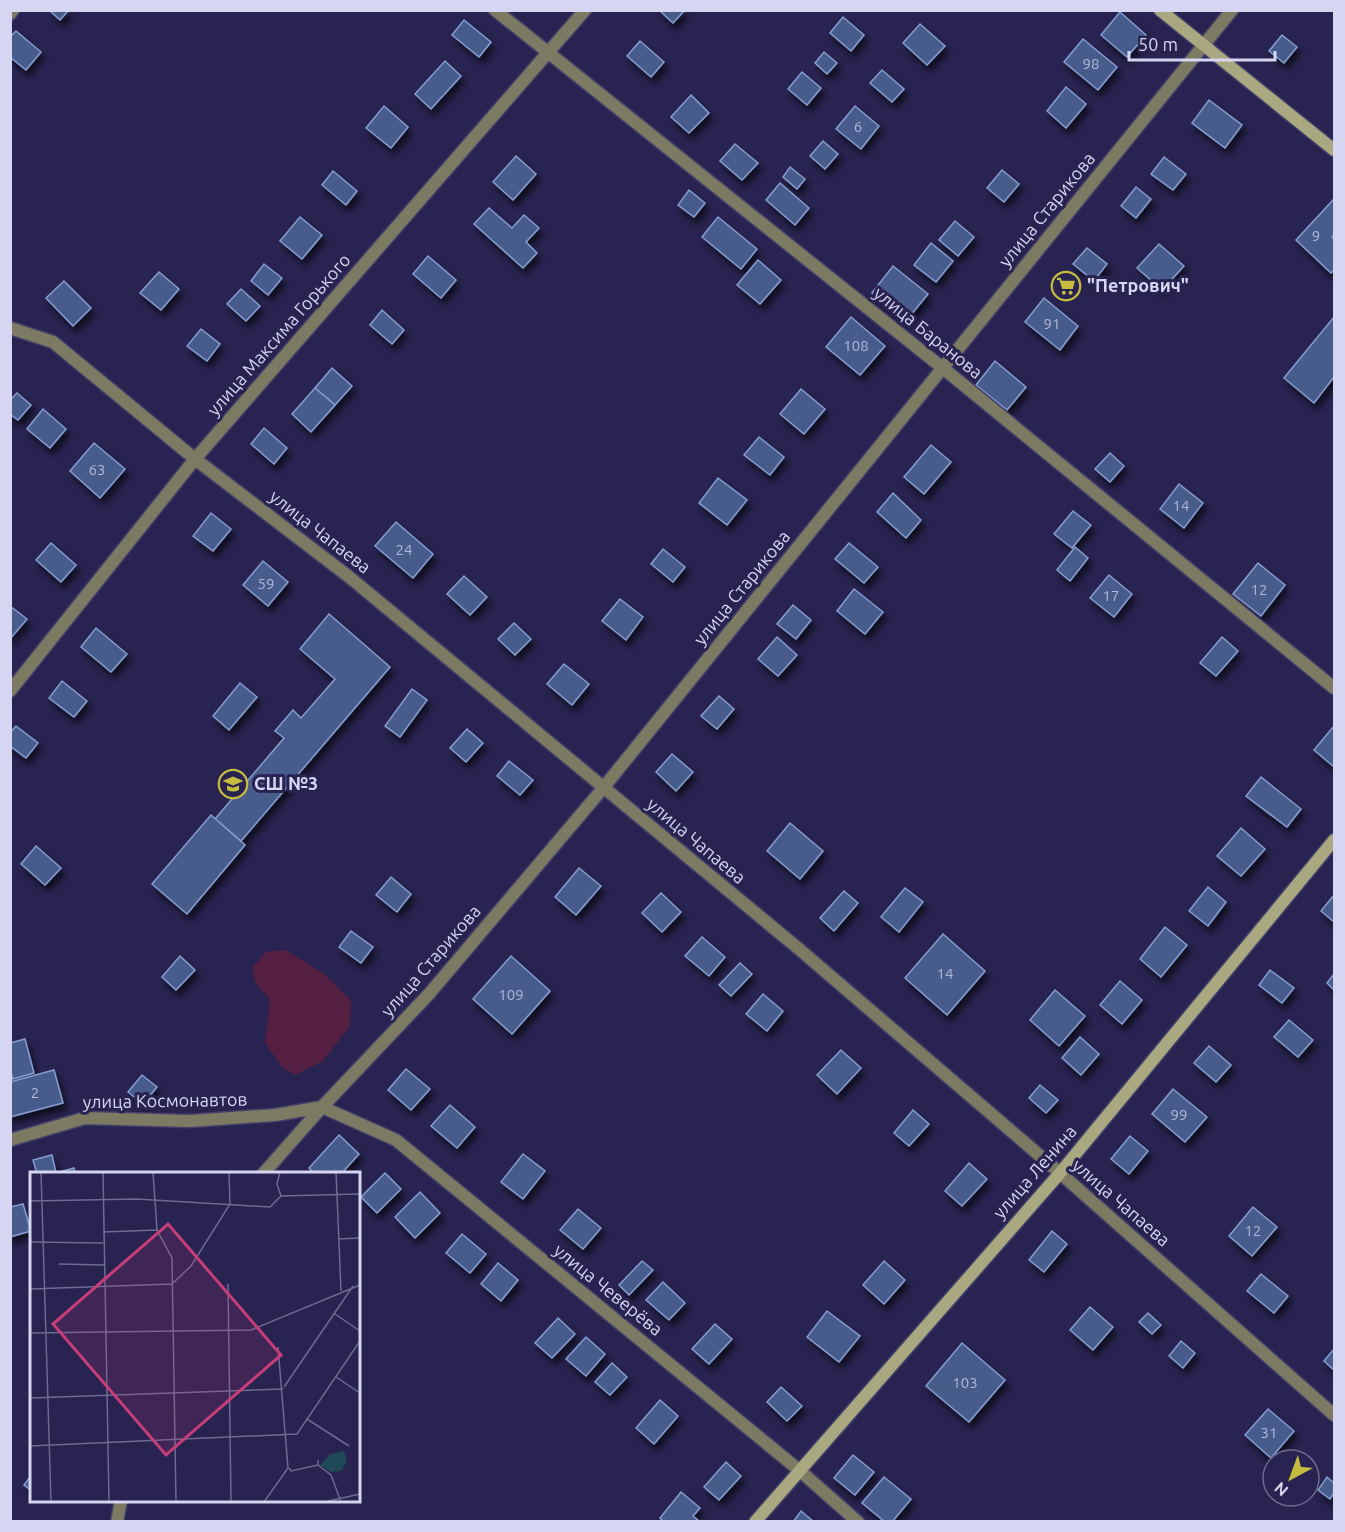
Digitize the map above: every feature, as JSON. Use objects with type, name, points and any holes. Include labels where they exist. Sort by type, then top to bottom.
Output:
[{"type":"street","name":"улица Баранова","points":[[495,10],[944,369],[1335,688]]},
{"type":"street","name":"улица Максима Горького","points":[[10,691],[195,459],[585,10]]},
{"type":"street","points":[[1160,10],[1335,150]]},
{"type":"street","name":"улица Старикова","points":[[264,1172],[321,1107],[429,994],[604,787],[1232,10]]},
{"type":"street","name":"улица Чапаева","points":[[10,328],[53,342],[195,459],[348,576],[799,949],[1060,1173],[1335,1415]]},
{"type":"street","name":"улица Ленина","points":[[755,1521],[1060,1173],[1335,840]]},
{"type":"street","name":"улица Космонавтов","points":[[10,1140],[85,1118],[190,1121],[275,1115],[321,1107]]},
{"type":"street","name":"улица Чеверёва","points":[[321,1107],[396,1140],[858,1521]]},
{"type":"street","points":[[117,1521],[121,1502]]},
{"type":"shaded area","points":[[286,950],[324,974],[351,1000],[350,1026],[323,1061],[295,1075],[283,1068],[265,1043],[270,999],[255,983],[253,967],[266,952]]},
{"type":"building","points":[[49,10],[69,10],[60,20]]},
{"type":"building","points":[[659,10],[685,10],[673,23]]},
{"type":"building","points":[[1120,12],[1146,35],[1127,57],[1101,35]]},
{"type":"building","points":[[843,17],[864,35],[851,51],[830,33]]},
{"type":"building","points":[[464,20],[491,42],[479,57],[452,35]]},
{"type":"building","points":[[920,24],[945,46],[927,65],[903,43]]},
{"type":"building","points":[[16,31],[41,52],[26,70],[10,57],[10,37]]},
{"type":"building","points":[[1282,35],[1297,47],[1284,63],[1269,51]]},
{"type":"building","points":[[1083,39],[1117,67],[1098,90],[1064,62]]},
{"type":"building","points":[[640,41],[664,62],[651,77],[627,56]]},
{"type":"building","points":[[824,52],[837,63],[827,74],[815,63]]},
{"type":"building","points":[[445,61],[461,76],[431,109],[415,94]]},
{"type":"building","points":[[882,70],[904,89],[892,102],[870,83]]},
{"type":"building","points":[[802,72],[821,88],[807,105],[788,89]]},
{"type":"building","points":[[1066,87],[1086,104],[1066,128],[1047,111]]},
{"type":"building","points":[[691,95],[709,113],[689,133],[671,117]]},
{"type":"building","points":[[1209,100],[1242,125],[1225,148],[1192,123]]},
{"type":"building","points":[[384,106],[408,127],[391,148],[366,128]]},
{"type":"building","points":[[855,106],[879,126],[861,149],[836,129]]},
{"type":"building","points":[[823,141],[838,154],[825,169],[810,156]]},
{"type":"building","points":[[735,144],[758,163],[742,180],[720,161]]},
{"type":"building","points":[[516,156],[536,174],[513,200],[493,182]]},
{"type":"building","points":[[1164,157],[1186,174],[1173,190],[1151,174]]},
{"type":"building","points":[[790,167],[805,179],[797,189],[783,177]]},
{"type":"building","points":[[1002,170],[1019,184],[1004,202],[987,188]]},
{"type":"building","points":[[333,171],[357,191],[346,205],[322,185]]},
{"type":"building","points":[[780,183],[809,208],[795,225],[766,200]]},
{"type":"building","points":[[1136,187],[1151,199],[1136,218],[1121,206]]},
{"type":"building","points":[[689,190],[705,203],[694,217],[678,205]]},
{"type":"building","points":[[1334,199],[1334,235],[1332,237],[1334,239],[1334,270],[1331,273],[1296,240]]},
{"type":"building","points":[[489,208],[512,228],[524,215],[539,228],[526,242],[537,253],[523,268],[474,224]]},
{"type":"building","points":[[300,217],[322,235],[302,259],[280,241]]},
{"type":"building","points":[[718,217],[757,249],[741,269],[702,237]]},
{"type":"building","points":[[955,221],[974,237],[958,256],[939,240]]},
{"type":"building","points":[[931,243],[953,261],[936,282],[914,265]]},
{"type":"building","points":[[1159,244],[1184,266],[1162,290],[1137,268]]},
{"type":"building","points":[[1087,248],[1107,264],[1094,281],[1073,264]]},
{"type":"building","points":[[428,256],[456,280],[441,298],[413,274]]},
{"type":"building","points":[[758,260],[781,280],[760,304],[737,285]]},
{"type":"building","points":[[264,264],[282,278],[268,295],[251,281]]},
{"type":"building","points":[[893,266],[928,294],[906,321],[872,293]]},
{"type":"building","points":[[159,272],[179,289],[161,310],[140,293]]},
{"type":"building","points":[[64,281],[91,308],[73,326],[46,298]]},
{"type":"building","points":[[241,289],[260,306],[246,321],[227,304]]},
{"type":"building","points":[[1044,298],[1078,326],[1060,350],[1025,322]]},
{"type":"building","points":[[382,310],[404,330],[392,344],[370,325]]},
{"type":"building","points":[[851,317],[885,346],[860,375],[826,347]]},
{"type":"building","points":[[1334,317],[1334,377],[1314,403],[1284,378]]},
{"type":"building","points":[[201,329],[220,344],[207,361],[187,346]]},
{"type":"building","points":[[995,361],[1026,387],[1007,410],[976,385]]},
{"type":"building","points":[[332,368],[352,386],[335,405],[315,388]]},
{"type":"building","points":[[315,388],[335,405],[311,432],[292,414]]},
{"type":"building","points":[[801,389],[825,409],[804,434],[780,414]]},
{"type":"building","points":[[17,393],[31,405],[18,420],[10,414],[10,400]]},
{"type":"building","points":[[43,409],[66,429],[50,448],[27,429]]},
{"type":"building","points":[[264,428],[287,448],[274,464],[251,444]]},
{"type":"building","points":[[759,437],[784,457],[770,475],[744,455]]},
{"type":"building","points":[[94,443],[125,469],[100,498],[70,471]]},
{"type":"building","points":[[931,445],[951,462],[924,494],[904,477]]},
{"type":"building","points":[[1110,453],[1124,466],[1110,482],[1095,469]]},
{"type":"building","points":[[718,478],[747,500],[727,525],[699,503]]},
{"type":"building","points":[[1179,484],[1203,503],[1184,528],[1160,509]]},
{"type":"building","points":[[893,493],[921,520],[906,538],[877,512]]},
{"type":"building","points":[[1073,511],[1091,525],[1072,548],[1054,534]]},
{"type":"building","points":[[211,513],[231,529],[213,551],[193,536]]},
{"type":"building","points":[[396,522],[433,554],[413,578],[375,546]]},
{"type":"building","points":[[51,543],[76,565],[61,582],[36,560]]},
{"type":"building","points":[[849,543],[878,567],[864,583],[835,559]]},
{"type":"building","points":[[1075,547],[1088,558],[1070,581],[1057,570]]},
{"type":"building","points":[[663,549],[685,567],[673,582],[651,564]]},
{"type":"building","points":[[263,561],[288,582],[268,606],[243,585]]},
{"type":"building","points":[[1258,563],[1285,585],[1261,616],[1233,594]]},
{"type":"building","points":[[1109,575],[1132,594],[1114,617],[1090,598]]},
{"type":"building","points":[[464,576],[487,597],[470,615],[447,594]]},
{"type":"building","points":[[854,589],[883,612],[865,634],[837,611]]},
{"type":"building","points":[[620,599],[643,617],[626,640],[602,621]]},
{"type":"building","points":[[793,605],[811,620],[796,639],[777,624]]},
{"type":"building","points":[[10,606],[27,619],[10,639]]},
{"type":"building","points":[[329,614],[390,667],[241,841],[215,819],[284,738],[275,731],[293,710],[301,718],[335,679],[300,649]]},
{"type":"building","points":[[514,623],[531,639],[515,655],[498,639]]},
{"type":"building","points":[[96,628],[127,654],[111,672],[81,647]]},
{"type":"building","points":[[777,637],[797,655],[778,676],[758,659]]},
{"type":"building","points":[[1222,637],[1238,651],[1216,676],[1200,663]]},
{"type":"building","points":[[564,664],[589,684],[572,705],[547,684]]},
{"type":"building","points":[[62,681],[87,701],[74,717],[49,698]]},
{"type":"building","points":[[240,683],[257,697],[229,730],[213,716]]},
{"type":"building","points":[[412,689],[427,700],[400,737],[385,726]]},
{"type":"building","points":[[719,696],[734,709],[717,729],[701,716]]},
{"type":"building","points":[[16,726],[38,743],[26,758],[10,746],[10,733]]},
{"type":"building","points":[[1334,726],[1334,767],[1314,750]]},
{"type":"building","points":[[467,729],[483,743],[466,762],[450,748]]},
{"type":"building","points":[[672,754],[693,772],[676,791],[656,772]]},
{"type":"building","points":[[509,761],[533,780],[520,795],[497,776]]},
{"type":"building","points":[[1261,777],[1301,809],[1287,827],[1246,796]]},
{"type":"building","points":[[211,815],[245,845],[187,914],[152,884]]},
{"type":"building","points":[[790,823],[823,851],[800,879],[767,851]]},
{"type":"building","points":[[1241,828],[1265,849],[1241,876],[1217,856]]},
{"type":"building","points":[[36,846],[61,868],[45,885],[21,864]]},
{"type":"building","points":[[579,868],[601,886],[576,915],[555,897]]},
{"type":"building","points":[[391,877],[411,894],[397,912],[376,895]]},
{"type":"building","points":[[1208,887],[1226,902],[1208,926],[1189,911]]},
{"type":"building","points":[[905,888],[923,902],[899,932],[881,917]]},
{"type":"building","points":[[844,891],[858,903],[834,931],[820,918]]},
{"type":"building","points":[[661,893],[681,912],[662,932],[642,913]]},
{"type":"building","points":[[1334,895],[1334,922],[1321,911]]},
{"type":"building","points":[[1165,927],[1187,945],[1161,977],[1140,959]]},
{"type":"building","points":[[351,931],[373,947],[361,963],[339,947]]},
{"type":"building","points":[[943,934],[985,971],[947,1015],[905,978]]},
{"type":"building","points":[[702,937],[725,957],[709,976],[685,956]]},
{"type":"building","points":[[180,956],[195,970],[176,990],[162,977]]},
{"type":"building","points":[[511,956],[550,991],[512,1034],[473,999]]},
{"type":"building","points":[[740,963],[752,974],[731,996],[719,985]]},
{"type":"building","points":[[1270,970],[1294,988],[1282,1003],[1259,985]]},
{"type":"building","points":[[1334,974],[1334,990],[1327,983]]},
{"type":"building","points":[[1120,981],[1142,1000],[1122,1024],[1100,1005]]},
{"type":"building","points":[[1055,990],[1085,1016],[1059,1046],[1030,1020]]},
{"type":"building","points":[[763,994],[783,1011],[767,1031],[746,1014]]},
{"type":"building","points":[[1289,1020],[1313,1040],[1298,1057],[1274,1037]]},
{"type":"building","points":[[1080,1037],[1099,1054],[1081,1075],[1062,1058]]},
{"type":"building","points":[[25,1039],[34,1073],[13,1079],[10,1069],[10,1043]]},
{"type":"building","points":[[1209,1046],[1231,1065],[1216,1082],[1194,1063]]},
{"type":"building","points":[[841,1050],[861,1068],[837,1094],[817,1075]]},
{"type":"building","points":[[406,1069],[430,1089],[411,1110],[388,1090]]},
{"type":"building","points":[[54,1070],[63,1103],[10,1117],[10,1082]]},
{"type":"building","points":[[142,1075],[157,1087],[143,1104],[128,1092]]},
{"type":"building","points":[[1040,1085],[1058,1100],[1046,1113],[1029,1098]]},
{"type":"building","points":[[1173,1089],[1207,1117],[1185,1142],[1152,1114]]},
{"type":"building","points":[[450,1105],[475,1127],[457,1148],[431,1126]]},
{"type":"building","points":[[913,1110],[929,1124],[909,1146],[894,1133]]},
{"type":"building","points":[[339,1135],[359,1154],[343,1172],[313,1172],[309,1168]]},
{"type":"building","points":[[1130,1136],[1148,1151],[1129,1174],[1111,1159]]},
{"type":"building","points":[[523,1154],[545,1171],[523,1199],[501,1182]]},
{"type":"building","points":[[52,1155],[56,1172],[36,1172],[33,1160]]},
{"type":"building","points":[[969,1163],[987,1179],[962,1206],[945,1191]]},
{"type":"building","points":[[74,1168],[75,1172],[60,1172]]},
{"type":"building","points":[[385,1173],[401,1189],[377,1213],[361,1197]]},
{"type":"building","points":[[420,1192],[440,1213],[415,1238],[395,1217]]},
{"type":"building","points":[[23,1204],[30,1231],[10,1237],[10,1207]]},
{"type":"building","points":[[1253,1207],[1277,1227],[1252,1256],[1229,1236]]},
{"type":"building","points":[[578,1209],[601,1228],[583,1249],[560,1230]]},
{"type":"building","points":[[1052,1231],[1067,1244],[1044,1272],[1029,1260]]},
{"type":"building","points":[[462,1234],[486,1254],[470,1273],[446,1253]]},
{"type":"building","points":[[642,1261],[653,1270],[629,1295],[619,1285]]},
{"type":"building","points":[[884,1261],[905,1280],[884,1304],[863,1285]]},
{"type":"building","points":[[498,1263],[518,1280],[501,1301],[481,1284]]},
{"type":"building","points":[[1261,1274],[1288,1296],[1274,1313],[1247,1291]]},
{"type":"building","points":[[663,1282],[685,1303],[669,1320],[646,1300]]},
{"type":"building","points":[[1090,1307],[1113,1327],[1093,1350],[1070,1330]]},
{"type":"building","points":[[827,1311],[860,1336],[839,1362],[807,1337]]},
{"type":"building","points":[[1148,1313],[1161,1325],[1152,1334],[1139,1322]]},
{"type":"building","points":[[558,1318],[575,1334],[552,1358],[535,1343]]},
{"type":"building","points":[[715,1324],[732,1339],[709,1364],[692,1349]]},
{"type":"building","points":[[586,1337],[605,1354],[586,1376],[566,1359]]},
{"type":"building","points":[[1181,1341],[1195,1353],[1183,1368],[1169,1356]]},
{"type":"building","points":[[962,1343],[1005,1380],[969,1422],[926,1386]]},
{"type":"building","points":[[1334,1349],[1334,1370],[1324,1361]]},
{"type":"building","points":[[612,1363],[627,1377],[610,1395],[595,1382]]},
{"type":"building","points":[[781,1387],[802,1406],[787,1421],[767,1402]]},
{"type":"building","points":[[660,1400],[678,1416],[654,1444],[636,1428]]},
{"type":"building","points":[[1268,1409],[1294,1431],[1280,1448],[1261,1449],[1245,1435]]},
{"type":"building","points":[[853,1455],[874,1472],[855,1495],[834,1478]]},
{"type":"building","points":[[726,1462],[741,1476],[719,1500],[704,1487]]},
{"type":"building","points":[[30,1477],[30,1490],[24,1485]]},
{"type":"building","points":[[884,1477],[911,1499],[892,1522],[885,1522],[862,1503]]},
{"type":"building","points":[[1327,1477],[1334,1483],[1334,1493],[1330,1499],[1321,1492],[1321,1486]]},
{"type":"building","points":[[681,1492],[700,1508],[693,1516],[700,1522],[664,1522],[660,1518]]},
{"type":"building","points":[[801,1511],[814,1522],[793,1522]]},
{"type":"place","name":"\"Петрович\"","points":[[1066,286]]},
{"type":"place","name":"СШ №3","points":[[233,784]]}]
